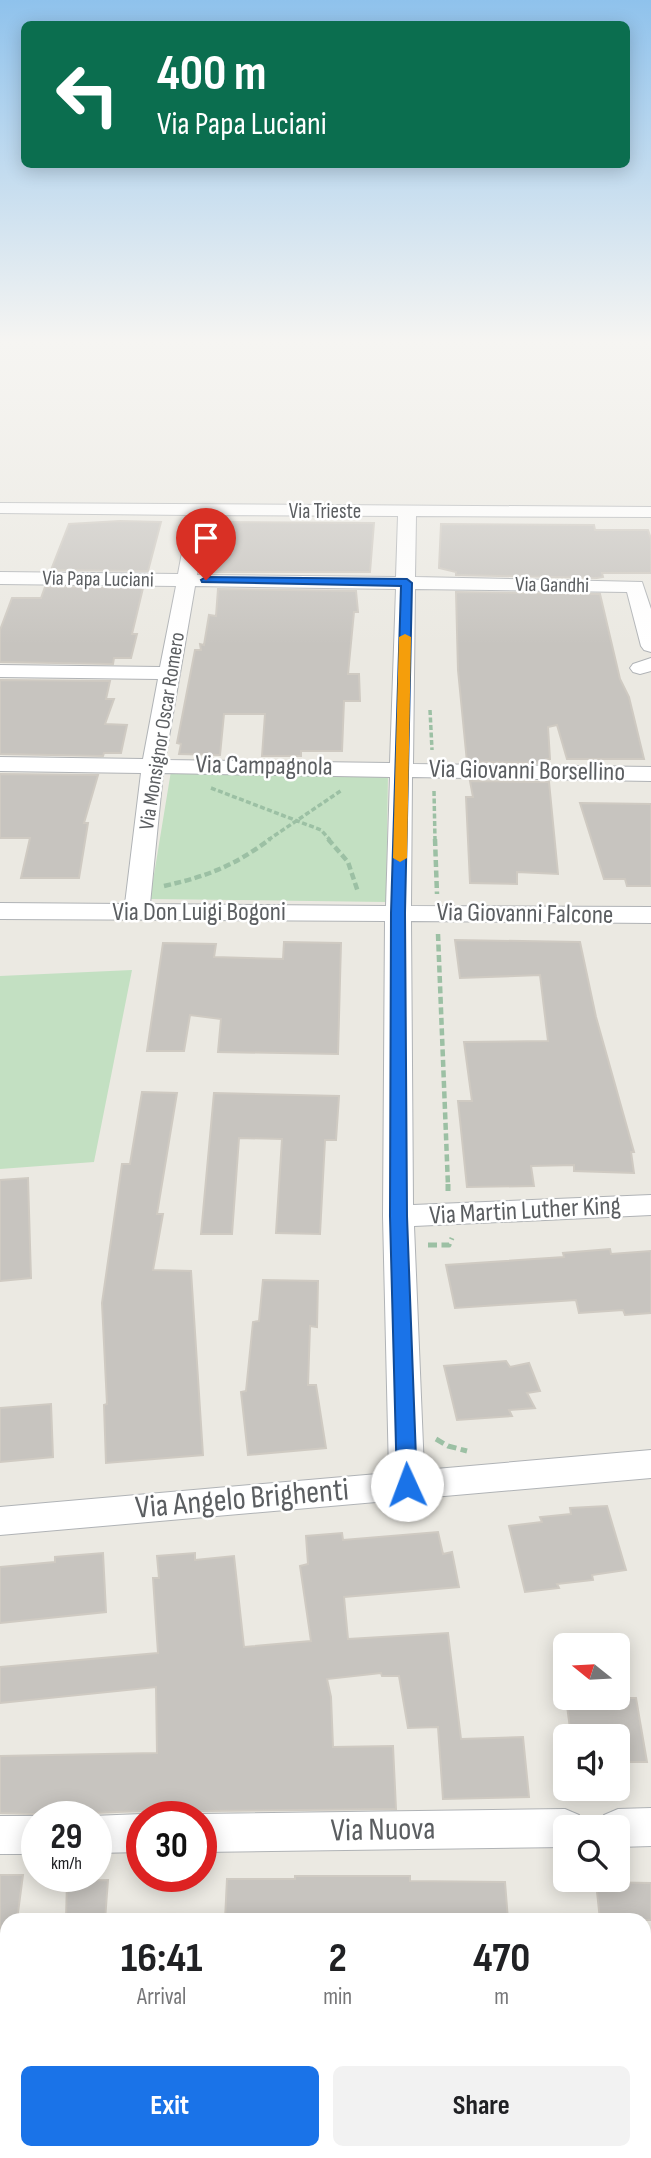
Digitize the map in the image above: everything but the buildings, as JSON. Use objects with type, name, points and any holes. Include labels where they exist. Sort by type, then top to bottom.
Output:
[{"type":"street","name":"Via Trieste","points":[[0,508],[651,512]]},
{"type":"street","name":"Via Monsignor Oscar Romero","points":[[138,902],[153,773],[199,510]]},
{"type":"street","points":[[407,511],[398,913],[398,1216],[407,1485]]},
{"type":"street","name":"Via Papa Luciani","points":[[0,578],[407,583]]},
{"type":"street","name":"Via Gandhi","points":[[407,583],[635,586],[651,646]]},
{"type":"street","points":[[0,671],[170,673]]},
{"type":"street","name":"Via Campagnola","points":[[0,764],[153,773],[402,769]]},
{"type":"street","name":"Via Giovanni Borsellino","points":[[402,769],[651,774]]},
{"type":"street","name":"Via Don Luigi Bogoni","points":[[0,911],[138,902],[398,913]]},
{"type":"street","name":"Via Giovanni Falcone","points":[[398,913],[651,915]]},
{"type":"street","name":"Via Martin Luther King","points":[[398,1216],[651,1205]]},
{"type":"street","name":"Via Angelo Brighenti","points":[[0,1521],[651,1464]]},
{"type":"street","points":[[630,1828],[651,1827]]},
{"type":"street","name":"Via Nuova","points":[[217,1833],[553,1828]]},
{"type":"street","points":[[0,1835],[21,1835]]},
{"type":"path","points":[[423,1252],[428,1245],[449,1245],[453,1241],[449,1215],[430,702]]},
{"type":"path","points":[[138,902],[242,860],[294,820],[356,781],[364,768]]},
{"type":"path","points":[[153,773],[211,788],[321,830],[348,862],[357,890],[360,913]]},
{"type":"path","points":[[431,1433],[448,1446],[473,1452]]},
{"type":"green space","points":[[171,771],[388,774],[386,902],[150,899]]},
{"type":"green space","points":[[132,970],[94,1162],[0,1169],[0,976]]},
{"type":"slow traffic","points":[[400,858],[405,637]]},
{"type":"route","points":[[206,580],[407,583],[398,913],[398,1216],[407,1485]]}]
